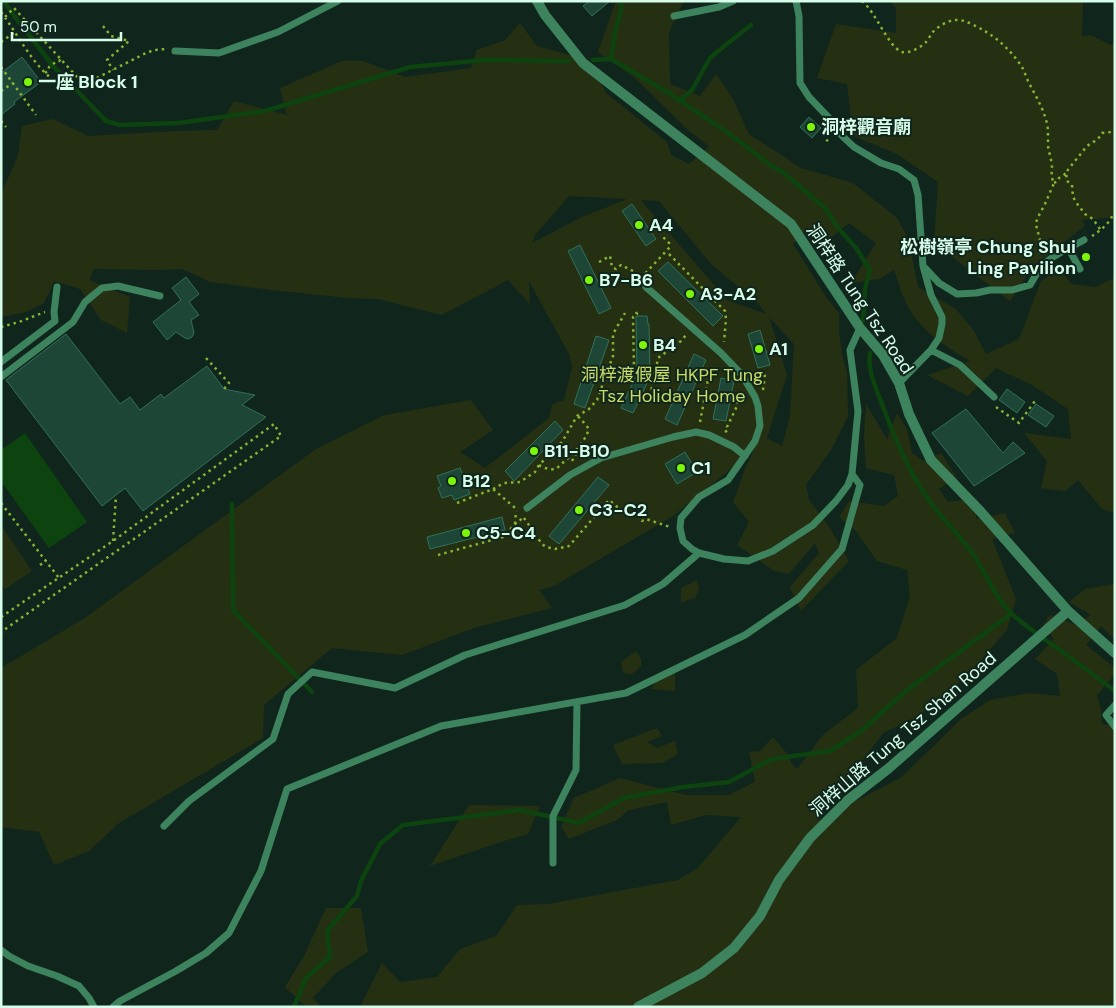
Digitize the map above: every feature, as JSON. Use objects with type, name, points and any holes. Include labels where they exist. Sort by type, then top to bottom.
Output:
[{"type":"street","name":"洞梓路 Tung Tsz Road","points":[[537,1],[545,15],[583,63],[791,224],[860,328],[882,355],[899,383],[910,414],[931,460],[987,519],[1068,611],[1115,653]]},
{"type":"street","name":"洞梓山路 Tung Tsz Shan Road","points":[[638,1007],[702,973],[734,948],[760,916],[779,880],[810,838],[848,800],[889,768],[1068,611]]},
{"type":"lane","points":[[174,51],[219,53],[278,32],[338,1]]},
{"type":"lane","points":[[674,16],[719,7],[734,1]]},
{"type":"lane","points":[[796,1],[799,16],[800,83],[809,97],[829,118],[839,133],[854,147],[881,163],[899,169],[914,180],[918,195],[923,266],[931,295],[942,317],[942,324],[939,338],[931,350],[899,383]]},
{"type":"lane","points":[[923,266],[939,283],[957,294],[990,290],[1012,290],[1030,285],[1043,265],[1084,240]]},
{"type":"lane","points":[[1068,248],[1080,269]]},
{"type":"lane","points":[[1,377],[73,322],[85,302],[102,288],[118,286],[160,296]]},
{"type":"lane","points":[[1,362],[55,321],[54,312],[57,287]]},
{"type":"lane","points":[[646,287],[721,353],[742,375],[758,406],[760,426],[755,441],[728,480],[699,498],[682,518],[680,528],[684,541],[692,549],[699,553],[724,559],[748,561],[772,551],[813,525],[836,501],[848,485],[852,474],[858,412],[850,350],[860,328]]},
{"type":"lane","points":[[931,350],[960,365],[994,397]]},
{"type":"lane","points":[[524,506],[570,474],[601,458],[673,437],[696,432],[709,435],[734,447],[744,456]]},
{"type":"lane","points":[[113,1007],[120,1001],[206,953],[229,932],[261,872],[287,789],[441,726],[626,693],[745,635],[799,598],[842,549],[860,485],[852,474]]},
{"type":"lane","points":[[164,826],[189,801],[273,739],[288,694],[312,672],[395,688],[465,655],[625,605],[663,584],[699,553]]},
{"type":"lane","points":[[553,863],[553,816],[576,770],[577,702]]},
{"type":"lane","points":[[1115,705],[1106,715],[1115,727]]},
{"type":"lane","points":[[1,950],[28,966],[79,986],[94,1007]]},
{"type":"path","points":[[862,1],[872,12],[890,42],[903,52],[918,48],[926,42],[938,27],[955,20],[974,25],[1002,42],[1021,66],[1045,116],[1052,170],[1051,176],[1054,183]]},
{"type":"path","points":[[5,17],[14,8],[85,84],[154,50],[167,49],[174,51]]},
{"type":"path","points":[[1,12],[22,44],[45,73],[54,81]]},
{"type":"path","points":[[103,26],[111,36],[129,41],[107,60],[113,70]]},
{"type":"path","points":[[1,42],[15,32]]},
{"type":"path","points":[[45,73],[49,70],[49,67],[60,59]]},
{"type":"path","points":[[1,67],[36,114]]},
{"type":"path","points":[[1,91],[13,83]]},
{"type":"path","points":[[1,121],[6,127]]},
{"type":"path","points":[[1043,265],[1040,261],[1040,240],[1036,225],[1054,183],[1064,175],[1087,146],[1098,139],[1102,133],[1112,132],[1115,134]]},
{"type":"path","points":[[1067,171],[1066,180],[1072,185],[1074,197],[1078,205],[1085,214],[1093,219],[1100,230]]},
{"type":"path","points":[[1084,240],[1096,234],[1115,213]]},
{"type":"path","points":[[642,277],[670,247],[669,243],[662,236]]},
{"type":"path","points":[[669,254],[725,311],[723,348]]},
{"type":"path","points":[[599,262],[610,256],[612,267],[616,269],[621,265],[635,272],[646,287]]},
{"type":"path","points":[[1,327],[46,311],[54,312]]},
{"type":"path","points":[[636,312],[637,314],[633,317],[634,370],[655,373]]},
{"type":"path","points":[[457,503],[504,483],[520,482],[535,472],[539,465],[562,442],[577,416],[589,409],[597,400],[613,356],[613,334],[625,314]]},
{"type":"path","points":[[648,402],[658,358],[681,341],[689,331]]},
{"type":"path","points":[[206,358],[229,383],[224,389]]},
{"type":"path","points":[[701,417],[710,369],[713,370]]},
{"type":"path","points":[[763,393],[765,374]]},
{"type":"path","points":[[724,433],[728,430],[727,427],[737,406],[739,391],[736,381],[742,375]]},
{"type":"path","points":[[994,397],[994,405],[1019,423],[1035,401]]},
{"type":"path","points":[[539,465],[556,470],[578,449],[589,429],[577,416]]},
{"type":"path","points":[[1,617],[113,541],[274,424],[281,436],[1,632]]},
{"type":"path","points":[[493,488],[514,507],[524,506]]},
{"type":"path","points":[[113,541],[116,496]]},
{"type":"path","points":[[438,555],[503,537],[515,524],[524,518],[546,547],[555,549],[569,546],[609,500],[622,512],[625,509],[636,514],[642,521],[646,519],[676,528]]},
{"type":"path","points":[[1,503],[59,578]]},
{"type":"path","points":[[515,524],[516,511]]},
{"type":"path","points":[[40,565],[46,561]]},
{"type":"green space","name":"洞梓渡假屋 HKPF Tung Tsz Holiday Home","points":[[616,1],[684,1],[669,32],[670,84],[700,96],[716,74],[733,99],[749,134],[801,168],[853,183],[897,218],[908,238],[918,287],[956,309],[974,331],[986,354],[1019,339],[1041,281],[1060,269],[1071,284],[1095,287],[1115,278],[1115,513],[1102,509],[1078,480],[1065,491],[1041,488],[1047,461],[1024,433],[1071,439],[1068,409],[1032,385],[996,368],[968,396],[927,375],[970,361],[934,337],[911,313],[894,270],[879,279],[851,283],[876,243],[849,223],[832,237],[842,274],[807,228],[793,244],[826,297],[839,313],[842,355],[847,373],[848,416],[831,450],[806,485],[809,500],[828,525],[849,561],[801,611],[790,587],[819,553],[815,543],[789,574],[774,571],[737,545],[749,522],[733,502],[754,450],[673,516],[554,586],[539,590],[552,608],[477,627],[402,655],[332,648],[264,705],[263,738],[119,823],[89,851],[54,865],[39,832],[1,827],[1,668],[85,618],[316,449],[385,415],[471,400],[493,430],[460,452],[485,468],[548,419],[553,404],[564,400],[572,367],[570,356],[529,281],[530,304],[508,280],[442,315],[378,299],[348,298],[210,282],[182,269],[94,269],[89,280],[130,297],[127,333],[101,320],[80,289],[54,281],[44,303],[26,312],[1,317],[1,194],[18,156],[22,126],[53,119],[88,136],[217,130],[234,101],[287,115],[280,88],[342,61],[363,61],[405,77],[471,68],[477,50],[505,40],[520,23],[537,46],[591,63],[606,93],[667,142],[671,155],[689,164],[709,146],[689,131],[635,78],[598,52]],"holes":[[[569,196],[627,199],[582,217],[532,243],[535,235]],[[641,200],[659,201],[712,265],[758,303],[766,314],[727,300]],[[769,317],[794,344],[790,416],[782,446],[767,438],[787,375]]]},
{"type":"green space","points":[[890,1],[1083,1],[1082,36],[1090,35],[1111,45],[1115,44],[1115,217],[1082,220],[1085,226],[1032,267],[1010,301],[934,243],[938,182],[897,154],[853,136],[847,84],[817,78],[836,24],[896,33],[896,8]]},
{"type":"green space","points":[[866,404],[887,439],[897,413],[907,429],[912,453],[923,461],[941,453],[957,478],[939,489],[948,502],[977,498],[976,519],[1005,513],[1015,533],[992,539],[1016,599],[1007,630],[965,678],[918,716],[883,733],[817,821],[902,777],[961,719],[990,700],[1029,693],[1060,696],[1057,674],[1035,659],[1054,639],[1043,625],[1050,615],[1076,625],[1091,615],[1069,602],[1085,589],[1115,584],[1115,640],[1101,626],[1086,645],[1115,668],[1115,674],[1097,695],[1101,709],[1102,724],[1115,726],[1115,1007],[360,1007],[382,963],[400,982],[437,977],[460,949],[496,936],[517,905],[548,904],[678,880],[698,868],[741,817],[706,815],[671,825],[667,802],[629,810],[617,820],[569,839],[561,827],[574,798],[620,778],[686,795],[729,795],[755,782],[749,752],[760,751],[773,737],[797,769],[823,735],[858,708],[856,670],[897,638],[910,596],[907,570],[877,561],[855,530],[839,517],[849,501],[884,506],[898,496],[894,475],[866,468],[864,436]]},
{"type":"green space","points":[[1,525],[32,571],[5,589],[1,584]]},
{"type":"green space","points":[[697,580],[699,589],[695,598],[681,602],[681,588]]},
{"type":"green space","points":[[636,651],[641,659],[641,666],[632,674],[623,673],[621,662]]},
{"type":"green space","points":[[662,671],[675,672],[675,691],[651,689]]},
{"type":"green space","points":[[657,728],[662,736],[647,742],[657,748],[675,741],[678,754],[662,763],[622,764],[613,745]]},
{"type":"green space","points":[[469,805],[540,806],[528,834],[430,866]]},
{"type":"green space","points":[[326,908],[361,908],[368,952],[336,973],[313,998],[322,1007],[306,1007],[285,987],[304,956]]},
{"type":"shaded area","points":[[25,433],[87,522],[49,548],[1,481],[1,450]]},
{"type":"building","points":[[589,1],[610,1],[592,16],[583,6]]},
{"type":"building","points":[[22,57],[41,82],[14,102],[15,104],[1,115],[1,73]]},
{"type":"building","name":"洞梓觀音廟","points":[[809,117],[821,128],[812,138],[800,127]]},
{"type":"building","name":"A4","points":[[632,204],[656,239],[646,246],[622,211]]},
{"type":"building","name":"B7-B6","points":[[580,245],[611,308],[599,314],[568,251]]},
{"type":"building","name":"A3-A2","points":[[668,262],[723,316],[713,326],[658,271]]},
{"type":"building","points":[[186,277],[199,294],[189,302],[199,315],[191,320],[194,333],[188,339],[176,332],[167,340],[153,322],[181,300],[172,288]]},
{"type":"building","points":[[636,316],[647,316],[649,324],[650,377],[633,413],[621,408],[637,374]]},
{"type":"building","name":"A1","points":[[760,330],[770,365],[758,368],[748,334]]},
{"type":"building","points":[[66,334],[120,404],[130,397],[140,410],[161,394],[164,398],[207,366],[224,389],[255,395],[242,405],[266,417],[143,511],[125,488],[102,506],[6,380]]},
{"type":"building","points":[[596,336],[609,340],[585,408],[574,404]]},
{"type":"building","points":[[694,354],[706,360],[677,425],[665,419]]},
{"type":"building","points":[[721,378],[734,381],[726,421],[713,419]]},
{"type":"building","points":[[1007,389],[1025,402],[1017,413],[999,400]]},
{"type":"building","points":[[1036,404],[1054,416],[1046,427],[1028,415]]},
{"type":"building","points":[[966,409],[1003,453],[1013,442],[1025,453],[974,486],[932,433]]},
{"type":"building","name":"B11-B10","points":[[555,421],[563,430],[514,481],[505,471]]},
{"type":"building","name":"C1","points":[[685,452],[697,472],[677,484],[665,464]]},
{"type":"building","name":"B12","points":[[460,468],[470,494],[454,500],[452,495],[442,498],[438,488],[441,486],[437,476]]},
{"type":"building","name":"C3-C2","points":[[598,477],[609,485],[559,544],[549,536]]},
{"type":"building","name":"C5-C4","points":[[502,517],[505,530],[430,549],[427,537]]},
{"type":"waterway","points":[[4,1],[54,67],[106,121],[120,125],[178,123],[265,111],[410,67],[486,60],[569,61]]},
{"type":"waterway","points":[[611,59],[621,11],[621,1]]},
{"type":"waterway","points":[[680,101],[692,90],[710,58],[751,25]]},
{"type":"waterway","points":[[593,60],[611,59],[670,94],[784,173],[825,208],[838,228],[856,248],[870,270],[865,289],[863,321]]},
{"type":"waterway","points":[[870,353],[870,366],[875,385],[892,430],[910,469],[933,506],[971,552],[1000,601],[1024,624],[1115,691]]},
{"type":"waterway","points":[[232,504],[233,610],[312,692]]},
{"type":"waterway","points":[[294,1007],[306,978],[330,957],[327,931],[357,896],[361,881],[380,844],[403,825],[520,810],[579,823],[624,798],[683,787],[729,782],[772,759],[830,751],[861,731],[907,690],[1011,614]]},
{"type":"place","name":"一座 Block 1","points":[[28,82]]},
{"type":"place","name":"洞梓觀音廟","points":[[811,127]]},
{"type":"place","name":"A4","points":[[639,225]]},
{"type":"place","name":"松樹嶺亭 Chung Shui Ling Pavilion","points":[[1086,257]]},
{"type":"place","name":"B7-B6","points":[[589,280]]},
{"type":"place","name":"A3-A2","points":[[690,294]]},
{"type":"place","name":"B4","points":[[643,345]]},
{"type":"place","name":"A1","points":[[759,349]]},
{"type":"place","name":"B11-B10","points":[[534,451]]},
{"type":"place","name":"C1","points":[[681,468]]},
{"type":"place","name":"B12","points":[[452,481]]},
{"type":"place","name":"C3-C2","points":[[579,510]]},
{"type":"place","name":"C5-C4","points":[[466,533]]}]
